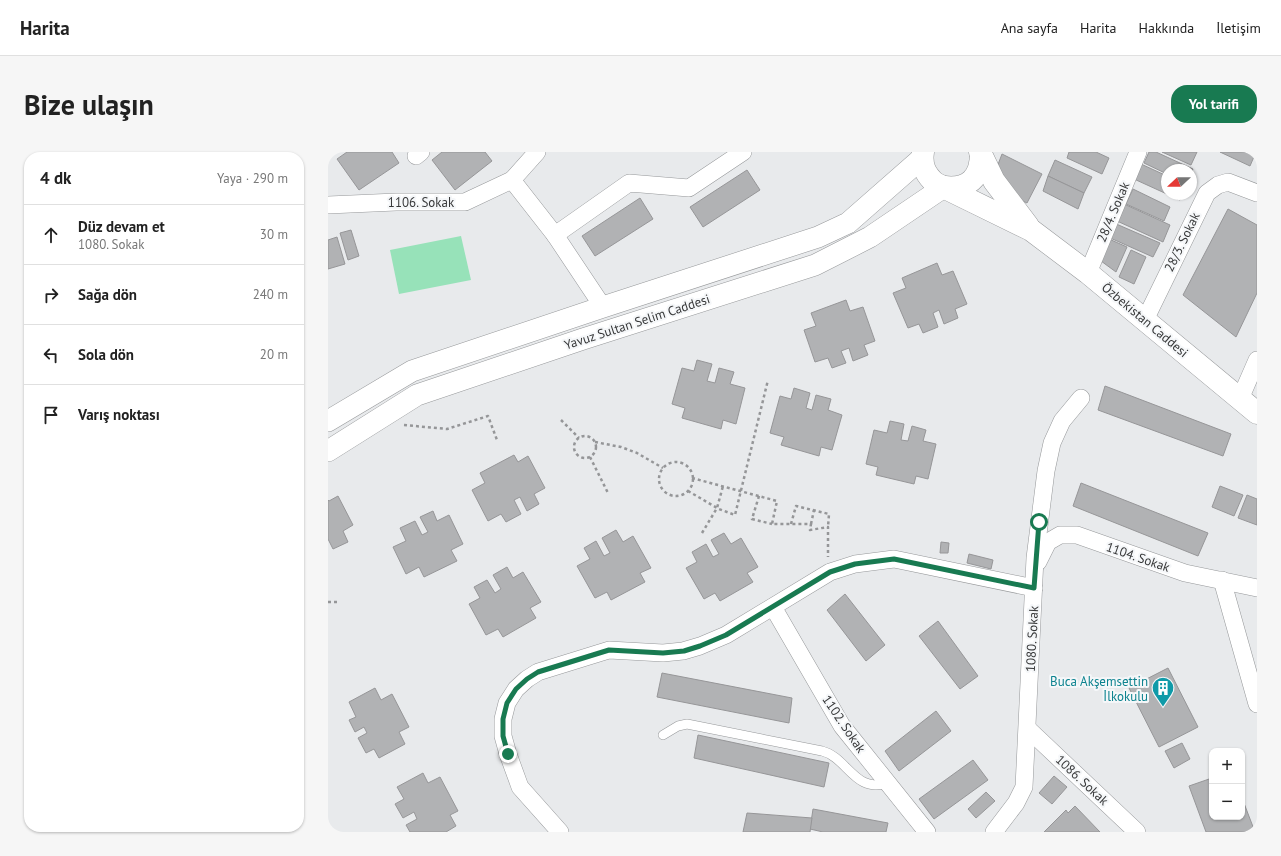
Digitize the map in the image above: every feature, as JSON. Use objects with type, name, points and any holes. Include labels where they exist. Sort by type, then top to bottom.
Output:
[{"type":"main road","points":[[944,187],[954,188],[963,186],[972,181],[981,163],[981,152]]},
{"type":"main road","points":[[981,152],[994,181],[1031,230]]},
{"type":"main road","points":[[921,154],[923,168],[928,177],[935,184],[1031,230]]},
{"type":"main road","name":"Özbekistan Caddesi","points":[[1031,230],[1088,273],[1257,413]]},
{"type":"street","points":[[537,152],[512,180],[555,235],[603,306]]},
{"type":"street","points":[[555,235],[630,183],[689,188],[743,152]]},
{"type":"street","name":"28/4. Sokak","points":[[1088,273],[1138,152]]},
{"type":"street","name":"Yavuz Sultan Selim Caddesi","points":[[329,419],[412,371],[603,306],[818,237],[848,223],[921,154]]},
{"type":"street","name":"1106. Sokak","points":[[328,204],[465,202],[512,180]]},
{"type":"street","name":"28/3. Sokak","points":[[1145,320],[1207,193],[1218,185],[1228,182],[1257,193]]},
{"type":"street","name":"Yavuz Sultan Selim Caddesi","points":[[328,451],[417,395],[583,339],[816,265],[870,237],[944,187]]},
{"type":"street","points":[[1240,399],[1257,360]]},
{"type":"street","name":"1080. Sokak","points":[[994,832],[1016,803],[1024,787],[1035,567],[1039,522],[1046,472],[1052,443],[1062,422],[1081,398]]},
{"type":"street","points":[[329,419],[351,437]]},
{"type":"street","name":"1104. Sokak","points":[[1035,567],[1048,542],[1060,535],[1076,535],[1185,573],[1257,588]]},
{"type":"street","points":[[560,832],[520,787],[503,736],[503,719],[507,703],[516,689],[538,672],[609,650],[663,653],[684,651],[700,646],[726,635],[830,572],[855,564],[894,559],[1034,588]]},
{"type":"street","points":[[1222,580],[1257,704]]},
{"type":"street","name":"1102. Sokak","points":[[773,607],[842,726],[927,832]]},
{"type":"street","name":"1086. Sokak","points":[[1028,729],[1137,832]]},
{"type":"lane","points":[[663,735],[678,726],[687,724],[822,751],[831,754],[838,759],[849,772],[861,780],[872,785],[887,783]]},
{"type":"path","points":[[688,491],[717,508],[736,515],[768,380]]},
{"type":"path","points":[[402,425],[447,429],[488,416],[497,440]]},
{"type":"path","points":[[561,420],[579,438]]},
{"type":"path","points":[[595,442],[595,452],[590,457],[582,458],[574,451],[574,444],[579,438],[586,436],[590,437],[595,442],[621,447],[637,453],[663,468]]},
{"type":"path","points":[[590,457],[608,493]]},
{"type":"path","points":[[675,462],[681,463],[690,470],[692,478],[691,486],[688,491],[679,496],[669,495],[664,492],[659,483],[659,477],[663,468],[669,463],[675,462]]},
{"type":"path","points":[[692,478],[777,501],[772,524]]},
{"type":"path","points":[[702,533],[717,508],[723,486]]},
{"type":"path","points":[[759,496],[752,519],[772,524],[810,524]]},
{"type":"path","points":[[791,524],[796,506],[829,514],[828,558]]},
{"type":"path","points":[[814,510],[810,530],[828,527]]},
{"type":"path","points":[[328,602],[337,602]]},
{"type":"green space","points":[[461,236],[471,280],[399,294],[390,250]]},
{"type":"building","points":[[347,152],[392,152],[399,163],[359,190],[337,159]]},
{"type":"building","points":[[442,152],[485,152],[492,161],[455,190],[432,160]]},
{"type":"building","points":[[1069,152],[1096,152],[1109,158],[1102,174],[1067,158]]},
{"type":"building","points":[[1149,152],[1156,152],[1182,164],[1161,164],[1161,171],[1144,163]]},
{"type":"building","points":[[1162,152],[1197,152],[1191,164]]},
{"type":"building","points":[[1220,152],[1256,152],[1250,166]]},
{"type":"building","points":[[1002,154],[1042,174],[1027,203],[1005,192],[994,175]]},
{"type":"building","points":[[1055,160],[1092,177],[1084,193],[1048,176]]},
{"type":"building","points":[[1141,164],[1161,173],[1161,191],[1134,179]]},
{"type":"building","points":[[747,170],[760,190],[703,227],[690,207]]},
{"type":"building","points":[[1048,176],[1084,193],[1078,209],[1043,191]]},
{"type":"building","points":[[1133,189],[1170,207],[1164,221],[1126,204]]},
{"type":"building","points":[[640,198],[653,219],[595,256],[582,236]]},
{"type":"building","points":[[1124,204],[1170,225],[1163,242],[1117,221]]},
{"type":"building","points":[[1228,209],[1257,225],[1257,293],[1236,337],[1183,295]]},
{"type":"building","points":[[1114,223],[1160,243],[1153,257],[1108,237]]},
{"type":"building","points":[[351,230],[359,256],[348,260],[340,233]]},
{"type":"building","points":[[337,237],[345,264],[328,269],[328,240]]},
{"type":"building","points":[[1109,239],[1127,247],[1116,272],[1101,261]]},
{"type":"building","points":[[1131,250],[1146,257],[1134,284],[1119,277]]},
{"type":"building","points":[[937,263],[942,275],[953,271],[967,304],[955,309],[958,318],[944,324],[939,310],[933,313],[938,327],[923,333],[919,324],[908,328],[893,293],[906,288],[902,278]]},
{"type":"building","points":[[846,300],[850,311],[863,307],[875,341],[864,345],[868,355],[853,361],[849,348],[841,351],[846,363],[832,368],[828,358],[815,362],[804,330],[816,326],[811,313]]},
{"type":"building","points":[[697,360],[712,364],[707,381],[715,383],[719,368],[734,372],[730,384],[745,388],[736,424],[723,420],[721,429],[682,418],[685,408],[672,404],[682,368],[694,371]]},
{"type":"building","points":[[1105,386],[1231,434],[1223,456],[1098,410]]},
{"type":"building","points":[[794,388],[810,393],[806,408],[812,410],[816,395],[831,399],[828,410],[842,415],[832,450],[821,447],[819,456],[781,445],[784,437],[770,433],[780,396],[791,399]]},
{"type":"building","points":[[890,421],[904,424],[901,440],[908,441],[912,426],[926,430],[923,441],[936,444],[928,479],[916,476],[914,484],[876,475],[878,467],[866,464],[874,430],[887,433]]},
{"type":"building","points":[[514,455],[518,462],[528,456],[545,488],[534,494],[539,504],[527,511],[520,497],[514,500],[521,514],[506,522],[501,514],[488,521],[472,490],[485,483],[480,473]]},
{"type":"building","points":[[1081,483],[1208,533],[1198,556],[1073,506]]},
{"type":"building","points":[[1220,486],[1243,495],[1234,516],[1212,507]]},
{"type":"building","points":[[1247,495],[1257,499],[1257,525],[1238,518]]},
{"type":"building","points":[[338,496],[353,525],[343,531],[348,542],[333,549],[328,539],[328,500],[329,501]]},
{"type":"building","points":[[433,511],[437,521],[449,515],[463,544],[451,550],[457,561],[424,577],[419,567],[406,574],[393,547],[406,541],[400,528],[415,521],[422,535],[428,532],[420,517]]},
{"type":"building","points":[[616,530],[623,542],[633,536],[651,568],[640,573],[645,582],[611,600],[607,592],[595,598],[577,566],[590,559],[584,548],[596,541],[604,556],[610,553],[602,538]]},
{"type":"building","points":[[724,533],[731,544],[741,538],[758,567],[747,573],[753,582],[720,601],[715,593],[704,599],[686,568],[697,562],[692,552],[706,544],[713,557],[719,554],[711,540]]},
{"type":"building","points":[[941,542],[949,543],[948,553],[940,553]]},
{"type":"building","points":[[969,554],[993,560],[991,569],[967,563]]},
{"type":"building","points":[[507,567],[513,578],[523,572],[541,602],[530,608],[536,618],[503,637],[498,629],[486,635],[469,604],[480,598],[474,587],[487,580],[495,593],[501,589],[493,575]]},
{"type":"building","points":[[845,594],[885,645],[866,661],[827,610]]},
{"type":"building","points":[[938,621],[978,676],[960,689],[919,636]]},
{"type":"building","name":"Buca Akşemsettin İlkokulu","points":[[1168,668],[1198,727],[1159,747],[1129,688]]},
{"type":"building","points":[[662,673],[792,698],[789,723],[657,697]]},
{"type":"building","points":[[375,688],[381,700],[392,694],[409,727],[399,732],[405,744],[379,758],[374,749],[366,753],[358,738],[367,733],[364,727],[355,732],[349,720],[356,717],[349,702]]},
{"type":"building","points":[[936,711],[951,731],[899,771],[885,751]]},
{"type":"building","points":[[698,735],[829,763],[824,787],[694,758]]},
{"type":"building","points":[[1182,743],[1190,759],[1174,768],[1165,751]]},
{"type":"building","points":[[973,760],[988,780],[934,819],[919,799]]},
{"type":"building","points":[[423,773],[428,783],[440,777],[458,811],[450,815],[456,826],[446,832],[410,832],[406,825],[417,819],[414,812],[403,818],[395,804],[404,799],[397,787]]},
{"type":"building","points":[[1054,776],[1067,787],[1052,804],[1039,793]]},
{"type":"building","points":[[1209,779],[1209,820],[1245,820],[1245,806],[1255,832],[1206,832],[1189,786]]},
{"type":"building","points":[[986,792],[995,801],[976,818],[968,809]]},
{"type":"building","points":[[1075,806],[1100,832],[1044,832],[1066,810],[1068,813]]},
{"type":"building","points":[[813,809],[888,823],[886,832],[823,832],[810,829]]},
{"type":"building","points":[[747,813],[812,818],[810,832],[743,832]]},
{"type":"place","name":"Buca Akşemsettin İlkokulu","points":[[1163,708]]},
{"type":"route","points":[[508,754],[503,736],[503,719],[507,703],[516,689],[538,672],[609,650],[663,653],[684,651],[700,646],[726,635],[830,572],[855,564],[894,559],[1034,588],[1039,522]]}]
